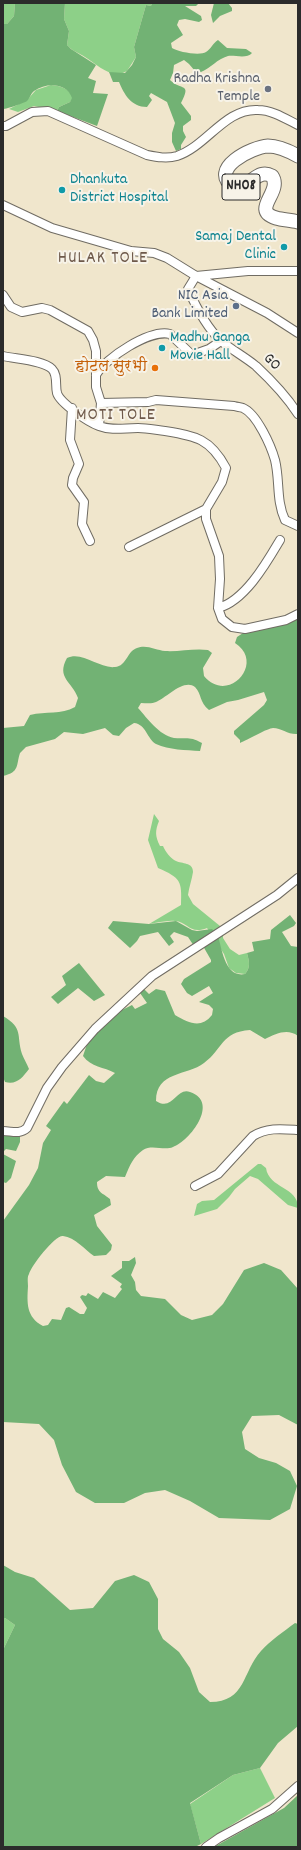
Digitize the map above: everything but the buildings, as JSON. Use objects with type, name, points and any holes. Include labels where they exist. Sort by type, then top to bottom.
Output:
[{"type":"main road","name":"NH08","points":[[298,156],[279,148],[269,146],[258,148],[233,161],[227,168],[226,174],[227,180],[234,187],[244,186],[263,174],[272,176],[275,180],[276,186],[267,203],[266,207],[268,213],[277,218],[298,222]]},
{"type":"street","points":[[3,126],[6,126],[32,112],[48,111],[147,155],[160,158],[177,156],[191,148],[218,127],[244,111],[259,110],[274,114],[298,125]]},
{"type":"street","points":[[3,205],[52,228],[131,250],[154,253],[167,258],[196,276],[267,313],[298,334]]},
{"type":"street","points":[[196,276],[248,271],[298,271]]},
{"type":"street","name":"GO","points":[[196,276],[188,289],[210,329],[221,341],[255,366],[289,401],[298,414]]},
{"type":"street","points":[[3,295],[11,307],[22,312],[42,308],[50,310],[88,331],[93,340],[96,351],[96,387],[101,403],[99,426]]},
{"type":"street","points":[[96,376],[100,367],[110,359],[131,346],[157,333],[170,334],[192,355],[209,349],[221,341]]},
{"type":"street","points":[[3,356],[43,364],[53,370],[56,377],[57,394],[64,403],[99,426],[113,430],[141,428],[188,434],[198,438],[217,452],[226,468],[222,482],[206,509],[206,518],[219,556],[220,579],[218,608],[222,619],[238,630],[286,620],[298,614]]},
{"type":"street","points":[[101,403],[148,402],[156,400],[243,408],[257,421],[275,460],[281,512],[285,520],[298,526]]},
{"type":"street","points":[[72,408],[70,440],[79,464],[73,478],[72,485],[84,502],[82,524],[90,541]]},
{"type":"street","points":[[129,547],[206,509]]},
{"type":"street","points":[[218,608],[231,602],[251,583],[280,540]]},
{"type":"street","points":[[3,1131],[21,1132],[27,1128],[47,1088],[62,1067],[95,1029],[152,976],[277,895],[298,878]]},
{"type":"street","points":[[195,1186],[218,1174],[253,1136],[259,1132],[270,1130],[298,1130]]},
{"type":"street","points":[[206,1847],[219,1838],[272,1809],[298,1786]]},
{"type":"green space","points":[[3,3],[15,3],[14,16],[7,24],[3,24]]},
{"type":"green space","points":[[15,3],[65,3],[64,19],[69,31],[67,45],[96,65],[88,78],[96,81],[93,93],[108,94],[97,126],[57,111],[59,107],[70,102],[72,98],[66,89],[56,86],[50,85],[39,88],[33,92],[27,101],[3,109],[3,24],[7,24],[14,16]]},
{"type":"green space","points":[[65,3],[152,3],[151,6],[146,5],[134,47],[136,57],[127,71],[116,74],[110,73],[67,45],[69,31],[64,19]]},
{"type":"green space","points":[[152,3],[199,3],[196,6],[185,6],[201,16],[202,20],[199,22],[185,19],[179,20],[177,25],[183,35],[171,43],[172,48],[184,52],[199,54],[208,51],[218,40],[227,48],[246,49],[252,53],[247,56],[224,57],[201,72],[195,71],[184,60],[174,65],[170,80],[185,89],[181,103],[191,116],[191,120],[183,126],[183,131],[186,137],[181,145],[181,149],[176,151],[172,142],[172,133],[175,123],[167,102],[151,93],[149,96],[152,100],[147,107],[137,105],[129,99],[119,82],[113,82],[109,72],[125,73],[132,65],[136,57],[134,47],[146,5],[151,6]]},
{"type":"green space","points":[[214,3],[228,3],[232,8],[232,11],[220,16],[213,23],[211,15]]},
{"type":"green space","points":[[51,85],[64,88],[73,98],[70,102],[59,107],[57,111],[34,106],[18,112],[9,109],[27,100],[36,90]]},
{"type":"green space","points":[[298,612],[298,734],[273,728],[240,743],[240,740],[234,734],[234,731],[264,705],[267,700],[264,692],[227,702],[209,710],[195,687],[186,685],[180,687],[156,702],[141,703],[138,708],[163,734],[174,738],[191,739],[202,743],[200,751],[172,749],[156,744],[150,739],[141,726],[134,723],[126,728],[119,736],[113,735],[105,728],[83,734],[64,732],[55,739],[26,747],[20,753],[15,770],[3,776],[3,728],[24,726],[30,715],[59,712],[75,707],[78,698],[66,679],[63,670],[67,658],[73,656],[85,658],[109,667],[115,667],[122,664],[131,652],[140,647],[165,651],[197,649],[208,650],[212,653],[203,668],[204,676],[213,684],[223,686],[233,684],[240,678],[245,670],[247,661],[244,651],[235,643],[237,637],[246,631]]},
{"type":"green space","points":[[154,814],[159,821],[156,834],[160,846],[163,846],[168,855],[174,860],[187,864],[193,869],[188,895],[193,904],[220,926],[223,931],[223,938],[230,949],[239,955],[247,953],[249,966],[245,974],[236,973],[229,968],[224,954],[207,928],[197,930],[175,921],[149,924],[181,905],[181,890],[178,881],[176,878],[158,868],[148,840]]},
{"type":"green space","points":[[290,915],[296,923],[294,926],[282,932],[291,946],[298,947],[298,1036],[290,1032],[286,1032],[265,1039],[250,1030],[240,1031],[233,1034],[223,1042],[204,1063],[167,1079],[161,1084],[157,1091],[156,1101],[162,1104],[171,1102],[185,1091],[199,1097],[202,1104],[202,1112],[194,1130],[180,1143],[173,1147],[147,1148],[143,1150],[134,1158],[125,1177],[106,1176],[97,1182],[99,1191],[110,1199],[111,1205],[94,1215],[97,1226],[112,1245],[111,1250],[106,1255],[94,1256],[72,1239],[63,1236],[59,1237],[49,1245],[28,1275],[28,1304],[33,1318],[43,1326],[48,1325],[52,1319],[61,1320],[66,1308],[69,1307],[80,1314],[84,1314],[87,1308],[80,1297],[82,1295],[86,1296],[88,1293],[98,1299],[103,1292],[115,1298],[122,1289],[120,1287],[122,1284],[111,1276],[122,1268],[122,1261],[129,1261],[135,1257],[136,1263],[131,1275],[135,1282],[136,1290],[141,1296],[165,1299],[181,1315],[192,1320],[212,1315],[223,1304],[244,1270],[264,1263],[281,1270],[298,1289],[298,1425],[279,1415],[252,1416],[242,1432],[245,1449],[259,1458],[276,1463],[290,1471],[297,1486],[290,1509],[270,1520],[219,1518],[190,1501],[165,1490],[145,1493],[124,1503],[95,1503],[76,1492],[62,1465],[54,1440],[39,1424],[3,1422],[3,1221],[29,1185],[38,1168],[43,1143],[51,1130],[46,1126],[64,1101],[67,1104],[89,1075],[96,1081],[104,1083],[115,1073],[94,1065],[86,1060],[83,1056],[88,1041],[120,1011],[132,1005],[135,1009],[147,1003],[140,993],[144,989],[149,994],[156,989],[165,991],[175,1015],[190,1022],[204,1022],[212,1015],[213,1009],[209,1005],[199,1002],[213,993],[209,986],[192,996],[187,993],[181,984],[184,979],[211,962],[203,946],[218,936],[223,955],[229,967],[233,972],[245,974],[249,966],[247,953],[254,951],[252,942],[270,939],[271,930]]},
{"type":"green space","points":[[113,921],[149,924],[176,921],[192,930],[197,931],[212,929],[216,933],[194,946],[188,937],[174,932],[170,936],[174,942],[169,946],[158,932],[140,936],[130,948],[108,928]]},
{"type":"green space","points":[[79,963],[105,995],[94,1001],[78,988],[58,1004],[51,997],[66,985],[62,976]]},
{"type":"green space","points":[[3,1016],[17,1028],[22,1054],[29,1069],[16,1082],[9,1083],[5,1082],[3,1077]]},
{"type":"green space","points":[[9,1133],[20,1136],[20,1142],[16,1151],[6,1149],[3,1152],[3,1135]]},
{"type":"green space","points":[[3,1154],[16,1161],[11,1178],[6,1183],[3,1182]]},
{"type":"green space","points":[[258,1164],[261,1164],[266,1168],[268,1175],[272,1180],[293,1195],[297,1201],[298,1208],[288,1205],[258,1179],[250,1176],[235,1189],[217,1209],[194,1216],[197,1204],[202,1201],[214,1200]]},
{"type":"green space","points":[[3,1565],[15,1572],[34,1578],[70,1610],[93,1608],[115,1581],[134,1575],[149,1582],[158,1599],[158,1629],[163,1639],[179,1652],[190,1668],[199,1692],[210,1702],[222,1701],[237,1691],[261,1651],[295,1623],[298,1624],[298,1726],[278,1743],[260,1768],[233,1775],[190,1803],[201,1844],[195,1847],[3,1847],[3,1650],[15,1625],[3,1618]]},
{"type":"green space","points":[[3,1618],[15,1625],[3,1650]]},
{"type":"green space","points":[[260,1768],[275,1798],[201,1844],[190,1804],[233,1775]]},
{"type":"green space","points":[[298,1795],[298,1847],[214,1847],[284,1808]]},
{"type":"place","name":"Radha Krishna Temple","points":[[268,89]]},
{"type":"place","name":"Dhankuta District Hospital","points":[[62,190]]},
{"type":"place","name":"Samaj Dental Clinic","points":[[284,247]]},
{"type":"place","name":"NIC Asia Bank Limited","points":[[236,306]]},
{"type":"place","name":"Madhu Ganga Movie Hall","points":[[162,348]]},
{"type":"place","name":"होटल सुरभी","points":[[155,368]]},
{"type":"district","name":"HULAK TOLE","points":[[103,260]]},
{"type":"district","name":"MOTI TOLE","points":[[116,417]]}]
